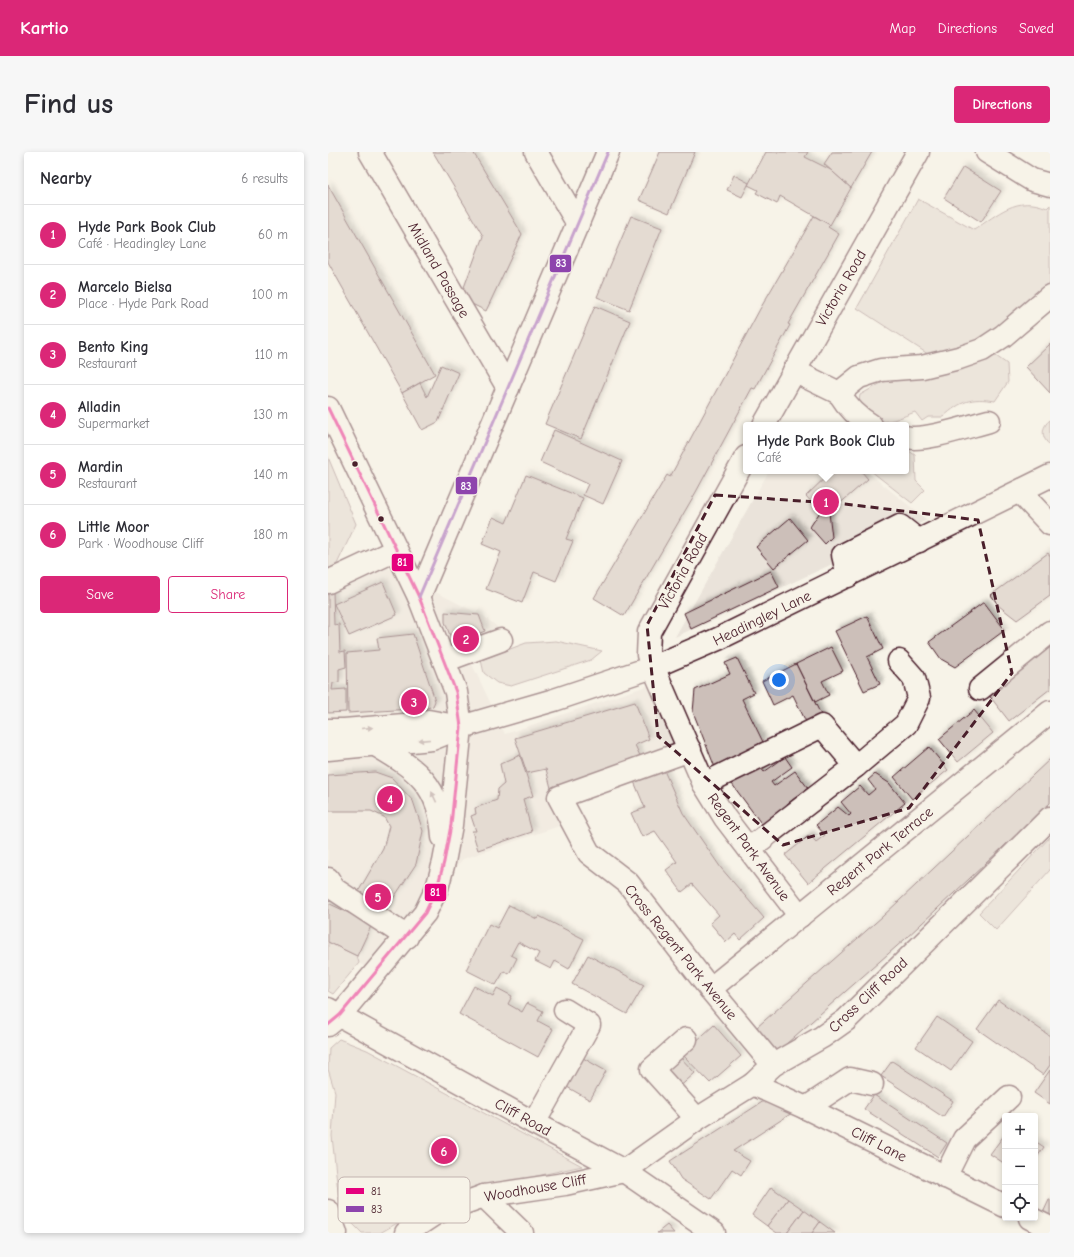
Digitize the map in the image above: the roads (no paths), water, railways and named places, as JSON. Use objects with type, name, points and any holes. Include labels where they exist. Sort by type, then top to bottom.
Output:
[{"type":"main road","name":"Midland Passage","points":[[370,152],[508,388]]},
{"type":"main road","points":[[536,152],[578,224]]},
{"type":"main road","points":[[419,597],[608,152]]},
{"type":"main road","name":"Victoria Road","points":[[766,422],[918,152]]},
{"type":"main road","points":[[987,152],[1032,180],[1050,185]]},
{"type":"main road","points":[[839,393],[859,377],[881,370],[922,367],[959,358],[982,350],[1003,336],[1050,296]]},
{"type":"main road","points":[[794,371],[839,393],[845,403],[860,419],[866,422]]},
{"type":"main road","points":[[328,408],[419,597],[456,692],[461,727],[456,790],[444,862],[437,888],[425,913],[407,937],[332,1016]]},
{"type":"main road","points":[[909,438],[943,433],[989,421]]},
{"type":"main road","name":"Victoria Road","points":[[653,667],[648,655],[649,632],[743,462]]},
{"type":"main road","name":"Headingley Lane","points":[[328,749],[432,739],[461,727],[554,700],[653,667],[718,640],[1050,476]]},
{"type":"main road","points":[[1020,492],[1050,524]]},
{"type":"main road","points":[[328,582],[396,550]]},
{"type":"main road","points":[[980,689],[1050,632]]},
{"type":"main road","points":[[444,661],[501,640]]},
{"type":"main road","points":[[749,849],[856,766],[906,724],[919,698],[914,678],[899,661]]},
{"type":"main road","name":"Regent Park Avenue","points":[[653,667],[704,784],[725,818],[800,916]]},
{"type":"main road","name":"Regent Park Terrace","points":[[710,989],[1050,712]]},
{"type":"main road","points":[[328,730],[404,725],[428,721],[461,727]]},
{"type":"main road","points":[[704,784],[822,726],[856,766]]},
{"type":"main road","points":[[374,744],[411,768],[422,778],[435,796],[442,826],[444,862]]},
{"type":"main road","name":"Cross Regent Park Avenue","points":[[690,750],[559,797],[589,853],[628,883],[710,989],[773,1065]]},
{"type":"main road","name":"Cross Cliff Road","points":[[624,1171],[697,1119],[753,1084],[773,1065],[822,1037],[846,1020],[1050,818]]},
{"type":"main road","points":[[328,879],[334,889],[407,937]]},
{"type":"main road","points":[[534,1124],[589,1025],[565,1010]]},
{"type":"main road","name":"Cliff Road","points":[[332,1016],[624,1171],[714,1233]]},
{"type":"main road","points":[[686,1039],[652,1069],[697,1119]]},
{"type":"main road","points":[[806,1108],[850,1079],[872,1084]]},
{"type":"main road","name":"Cliff Lane","points":[[753,1084],[806,1108],[1002,1205]]},
{"type":"main road","points":[[945,1177],[964,1139],[1009,1097]]},
{"type":"main road","name":"Woodhouse Cliff","points":[[470,1201],[484,1196],[565,1184],[624,1171]]},
{"type":"main road","points":[[484,1196],[522,1233]]},
{"type":"main road","points":[[328,1211],[336,1233]]},
{"type":"main road","points":[[1036,1221],[1050,1228]]},
{"type":"main road","name":"Woodhouse Cliff","points":[[406,1233],[421,1223]]},
{"type":"place","name":"Hyde Park Book Club","points":[[826,502]]},
{"type":"place","name":"Marcelo Bielsa","points":[[466,639]]},
{"type":"place","name":"Bento King","points":[[414,702]]},
{"type":"place","name":"Alladin","points":[[390,799]]},
{"type":"place","name":"Mardin","points":[[378,897]]},
{"type":"place","name":"Little Moor","points":[[444,1151]]}]
